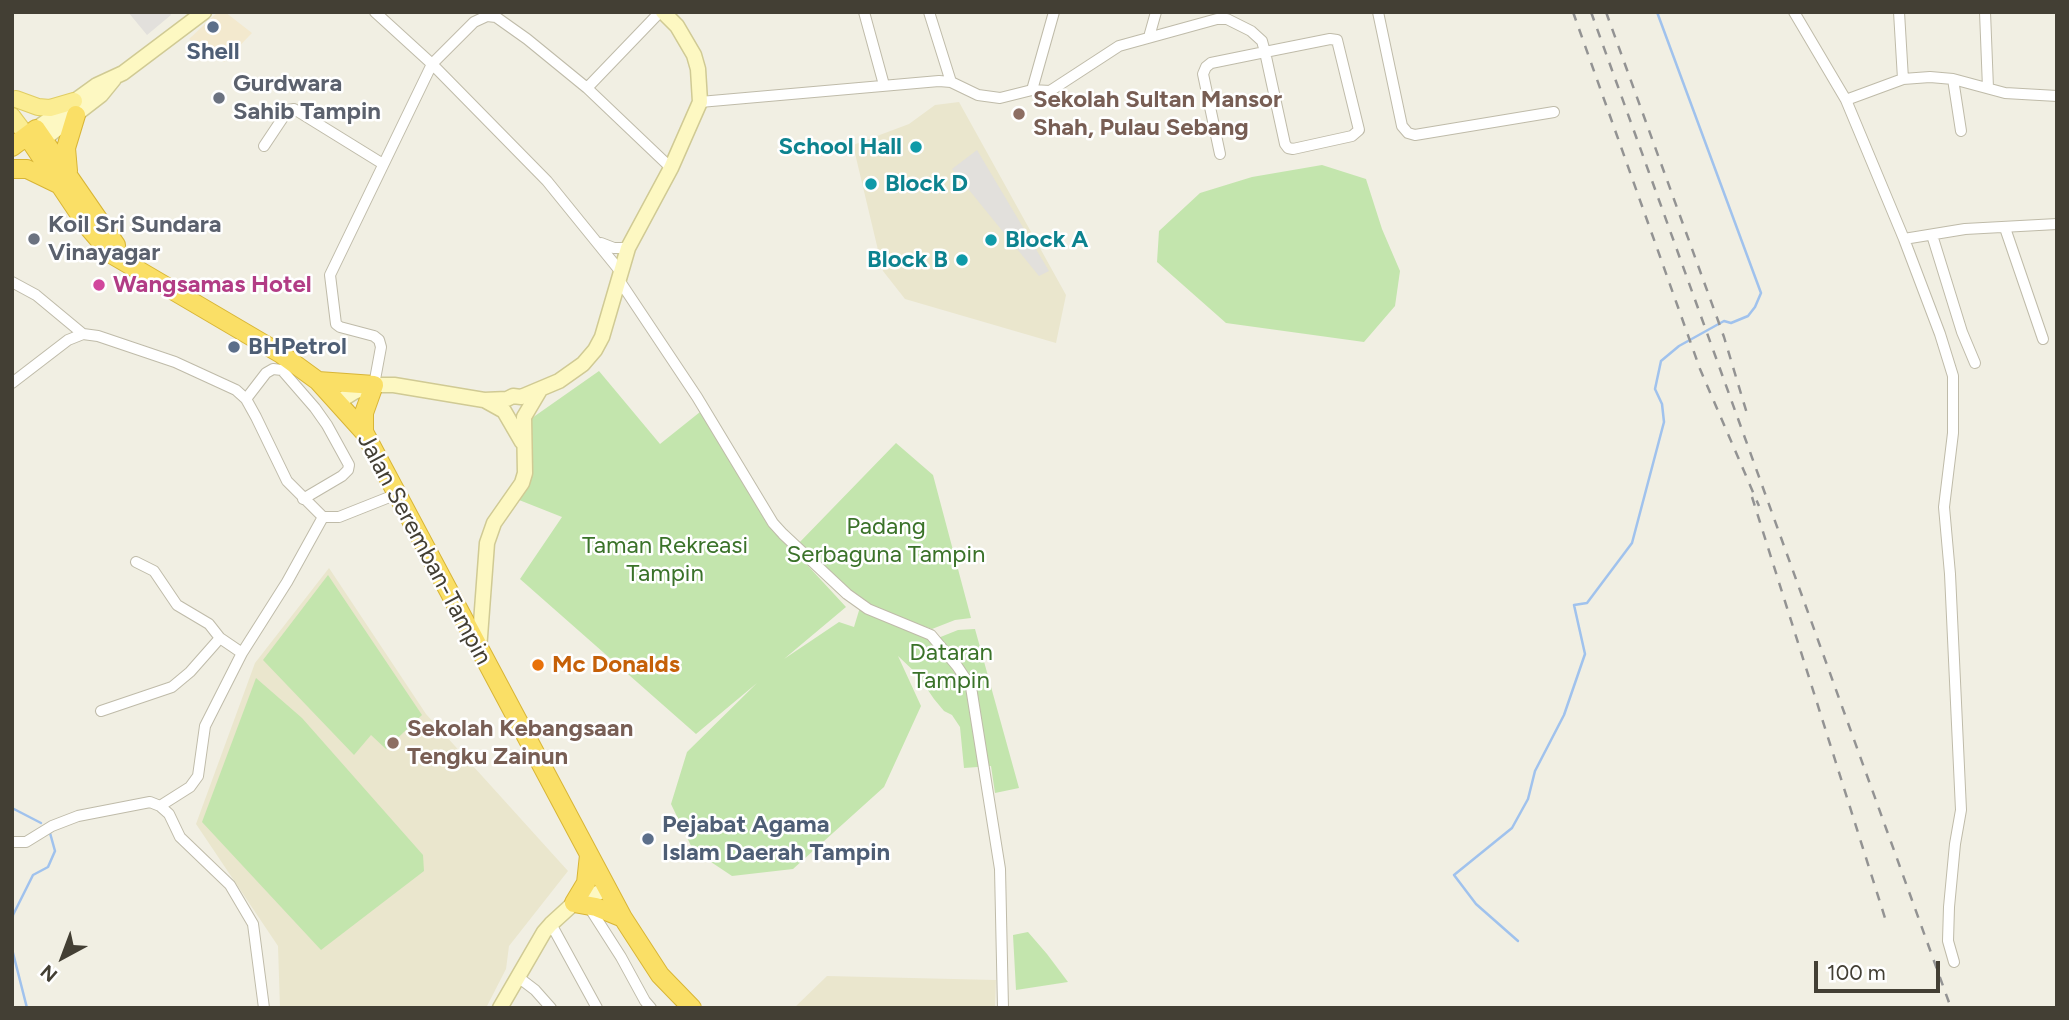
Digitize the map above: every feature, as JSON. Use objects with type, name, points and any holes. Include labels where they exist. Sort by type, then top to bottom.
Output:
[{"type":"highway","points":[[12,169],[27,169],[65,181],[66,148],[75,108]]},
{"type":"highway","points":[[12,163],[31,140]]},
{"type":"highway","name":"Jalan Seremban-Tampin","points":[[31,140],[127,263],[281,354],[318,381],[364,432],[623,918],[660,975],[692,1008]]},
{"type":"highway","points":[[318,381],[374,384],[364,413],[364,432]]},
{"type":"highway","points":[[589,855],[582,901],[623,918]]},
{"type":"main road","points":[[14,97],[38,107],[75,108]]},
{"type":"main road","points":[[14,97],[31,140]]},
{"type":"main road","points":[[12,116],[31,140]]},
{"type":"street","points":[[31,140],[75,108],[101,95],[116,78],[204,12]]},
{"type":"street","points":[[375,12],[432,64],[547,181],[597,242],[778,529],[793,546],[868,609],[931,635],[971,687],[1000,869],[1003,1008]]},
{"type":"street","points":[[516,409],[540,390],[566,377],[595,350],[602,337],[628,248],[671,168],[700,102],[698,69],[694,55],[677,26],[662,12],[587,88]]},
{"type":"street","points":[[864,12],[884,85]]},
{"type":"street","points":[[929,12],[951,82]]},
{"type":"street","points":[[1031,90],[1054,12]]},
{"type":"street","points":[[1149,37],[1156,12]]},
{"type":"street","points":[[1378,12],[1402,126],[1408,132],[1415,135],[1554,112]]},
{"type":"street","points":[[1794,12],[1846,100],[1904,239],[1940,334],[1952,376],[1953,433],[1944,507],[1950,574],[1961,810],[1949,907],[1948,941],[1954,962]]},
{"type":"street","points":[[1899,12],[1903,79]]},
{"type":"street","points":[[1984,12],[1988,88]]},
{"type":"street","points":[[700,102],[939,81],[951,82],[978,95],[1000,98],[1031,90],[1050,91],[1119,46],[1228,15],[1262,41],[1265,52],[1285,144],[1288,148],[1356,134],[1359,130],[1337,40],[1330,39],[1265,52],[1211,63],[1206,67],[1203,74],[1220,155]]},
{"type":"street","points":[[374,384],[381,347],[379,340],[336,324],[330,275],[432,64],[474,22],[487,16],[496,17],[527,38],[587,88],[671,168]]},
{"type":"street","points":[[1846,100],[1903,79],[1930,77],[1953,79],[2032,96],[2057,96]]},
{"type":"street","points":[[1953,79],[1961,131]]},
{"type":"street","points":[[264,146],[288,110],[294,108],[383,164]]},
{"type":"street","points":[[1904,239],[1965,229],[2057,224]]},
{"type":"street","points":[[2005,228],[2043,339]]},
{"type":"street","points":[[1932,235],[1962,332],[1975,363]]},
{"type":"street","points":[[597,242],[628,248]]},
{"type":"street","points":[[12,282],[36,295],[83,334],[175,362],[236,390],[246,399],[287,481],[323,517],[339,517],[397,494]]},
{"type":"street","points":[[12,383],[68,340],[83,334]]},
{"type":"street","points":[[246,399],[266,373],[272,369],[282,370],[321,416],[349,465],[342,476],[303,499]]},
{"type":"street","points":[[321,416],[354,392],[374,384],[484,400],[516,409]]},
{"type":"street","points":[[479,650],[486,543],[494,523],[522,483],[525,473],[523,443],[516,409]]},
{"type":"street","points":[[160,806],[190,786],[198,776],[205,726],[242,653],[287,582],[323,517]]},
{"type":"street","points":[[136,562],[154,571],[172,600],[209,625],[220,638],[242,653]]},
{"type":"street","points":[[101,710],[172,687],[190,672],[220,638]]},
{"type":"street","points":[[12,842],[26,842],[52,826],[78,816],[150,802],[160,806],[169,814],[180,837],[230,885],[253,924],[264,1008]]},
{"type":"street","points":[[500,1008],[544,932],[562,912],[590,898],[605,885]]},
{"type":"street","points":[[582,901],[621,957],[646,1006]]},
{"type":"street","points":[[551,924],[597,1008]]},
{"type":"street","points":[[518,977],[536,990],[551,1008]]},
{"type":"shaded area","points":[[128,12],[169,12],[171,15],[147,35]]},
{"type":"shaded area","points":[[218,12],[225,12],[252,33],[224,62],[189,39]]},
{"type":"shaded area","points":[[959,102],[1066,295],[1056,343],[905,299],[883,271],[853,145],[909,124],[935,105]]},
{"type":"shaded area","points":[[977,150],[1049,271],[1039,276],[952,169]]},
{"type":"shaded area","points":[[329,568],[426,714],[568,871],[509,946],[506,969],[486,1008],[280,1008],[278,946],[196,824],[255,663]]},
{"type":"shaded area","points":[[827,976],[996,980],[995,1008],[794,1008]]},
{"type":"green space","points":[[1322,165],[1366,179],[1382,229],[1400,271],[1395,306],[1364,342],[1226,323],[1157,262],[1159,231],[1200,193],[1252,177]]},
{"type":"green space","points":[[599,371],[660,444],[700,412],[786,542],[846,607],[784,659],[839,622],[854,627],[861,604],[933,640],[958,630],[975,629],[1019,788],[995,793],[991,766],[964,768],[960,727],[952,715],[944,711],[934,699],[917,674],[898,656],[921,706],[884,787],[793,869],[732,876],[693,850],[671,804],[687,752],[757,683],[696,734],[520,579],[562,517],[514,498],[532,418]]},
{"type":"green space","name":"Padang Serbaguna Tampin","points":[[896,443],[933,475],[971,618],[955,620],[932,629],[891,615],[864,603],[797,545]]},
{"type":"green space","points":[[328,575],[422,715],[386,749],[371,735],[354,755],[263,660]]},
{"type":"green space","points":[[256,678],[302,718],[423,855],[424,871],[321,950],[202,822]]},
{"type":"green space","points":[[1028,932],[1068,982],[1016,990],[1013,935]]},
{"type":"waterway","points":[[1518,941],[1476,904],[1454,875],[1512,828],[1528,799],[1535,771],[1564,715],[1585,654],[1574,605],[1587,603],[1632,543],[1664,422],[1662,404],[1655,389],[1661,361],[1679,346],[1724,321],[1731,323],[1748,316],[1761,293],[1657,12]]},
{"type":"waterway","points":[[12,808],[41,823]]},
{"type":"waterway","points":[[12,925],[13,915],[33,875],[48,867],[55,851],[50,833]]},
{"type":"waterway","points":[[12,949],[27,1008]]},
{"type":"railway","points":[[1573,12],[1700,369],[1759,506]]},
{"type":"railway","points":[[1591,12],[1951,1008]]},
{"type":"railway","points":[[1606,12],[1724,337],[1748,417]]},
{"type":"railway","points":[[1752,497],[1885,918]]},
{"type":"place","name":"Shell","points":[[213,27]]},
{"type":"place","name":"Gurdwara Sahib Tampin","points":[[219,98]]},
{"type":"place","name":"Sekolah Sultan Mansor Shah, Pulau Sebang","points":[[1019,114]]},
{"type":"place","name":"School Hall","points":[[916,147]]},
{"type":"place","name":"Block D","points":[[871,184]]},
{"type":"place","name":"Koil Sri Sundara Vinayagar","points":[[34,239]]},
{"type":"place","name":"Block A","points":[[991,240]]},
{"type":"place","name":"Block B","points":[[962,260]]},
{"type":"place","name":"Wangsamas Hotel","points":[[99,285]]},
{"type":"place","name":"BHPetrol","points":[[234,347]]},
{"type":"place","name":"Mc Donalds","points":[[538,665]]},
{"type":"place","name":"Sekolah Kebangsaan Tengku Zainun","points":[[393,743]]},
{"type":"place","name":"Pejabat Agama Islam Daerah Tampin","points":[[648,839]]},
{"type":"park label","name":"Taman Rekreasi Tampin","points":[[665,560]]},
{"type":"park label","name":"Dataran Tampin","points":[[951,667]]}]
